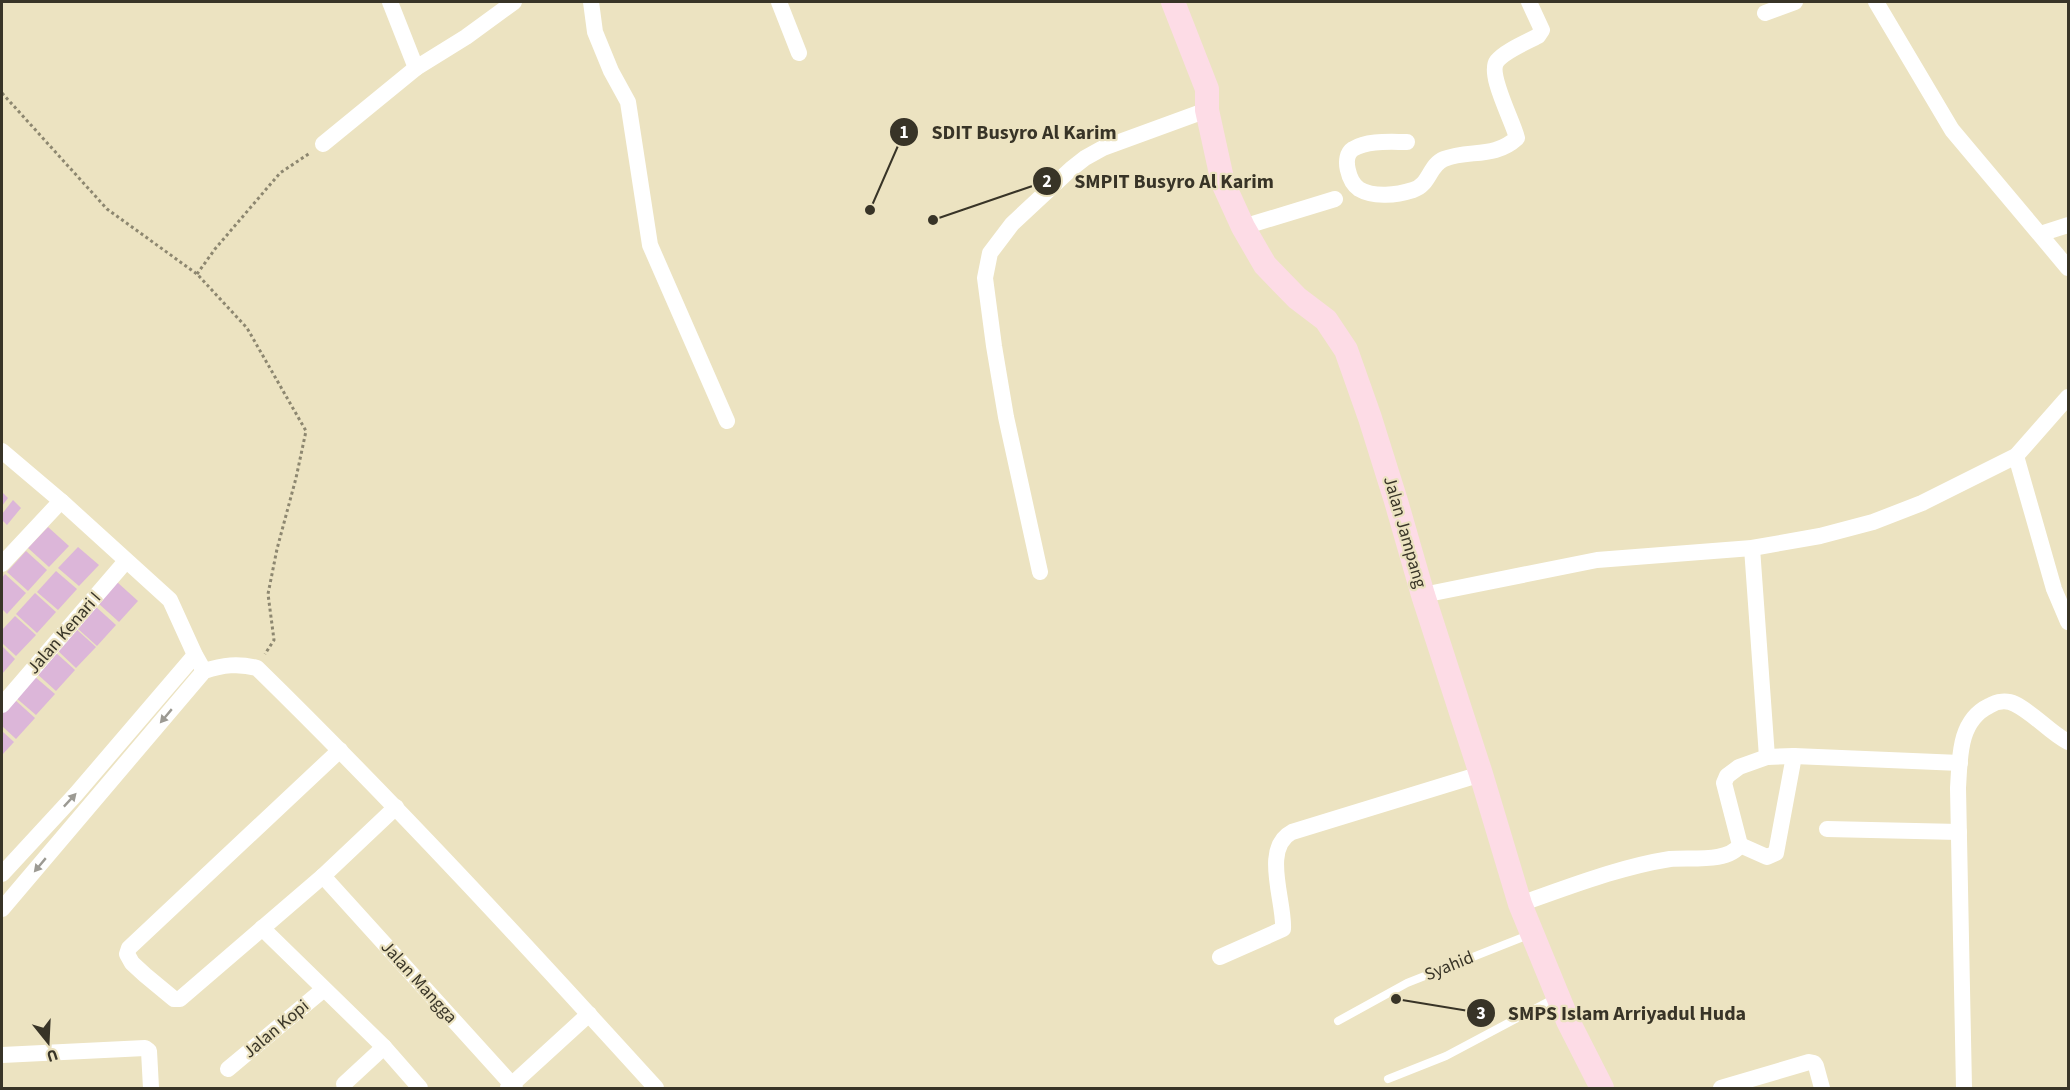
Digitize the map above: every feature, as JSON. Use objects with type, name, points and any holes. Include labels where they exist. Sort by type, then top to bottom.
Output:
[{"type":"street","points":[[390,2],[416,68]]},
{"type":"street","points":[[323,144],[416,68],[466,37],[514,2]]},
{"type":"street","points":[[591,2],[594,32],[628,102],[650,245],[727,421]]},
{"type":"street","points":[[778,2],[799,53]]},
{"type":"street","name":"Jalan Jampang","points":[[1173,2],[1207,89],[1207,110],[1223,183],[1243,227],[1265,265],[1297,298],[1326,320],[1346,350],[1370,418],[1520,904],[1558,997],[1602,1089]]},
{"type":"street","points":[[1407,142],[1374,143],[1351,150],[1346,158],[1352,180],[1359,188],[1374,194],[1388,195],[1417,189],[1426,182],[1436,164],[1443,159],[1484,154],[1505,147],[1517,138],[1495,75],[1495,64],[1499,58],[1538,36],[1542,30],[1529,2]]},
{"type":"street","points":[[1765,13],[1795,2]]},
{"type":"street","points":[[1876,2],[1952,130],[2068,268]]},
{"type":"street","points":[[1040,572],[1006,417],[994,346],[985,278],[990,253],[1012,224],[1085,158],[1103,148],[1207,110]]},
{"type":"street","points":[[1243,227],[1335,200]]},
{"type":"street","points":[[2040,234],[2068,225]]},
{"type":"street","points":[[1423,595],[1597,560],[1752,548],[1820,536],[1873,522],[1922,503],[2016,456],[2068,397]]},
{"type":"street","points":[[2,451],[170,600],[204,671]]},
{"type":"street","points":[[2016,456],[2054,589],[2068,622]]},
{"type":"street","points":[[2,564],[61,501]]},
{"type":"street","points":[[1752,548],[1767,757]]},
{"type":"street","name":"Jalan Kenari I","points":[[2,705],[126,561]]},
{"type":"street","points":[[2,874],[76,794],[195,655]]},
{"type":"street","points":[[2,909],[204,671],[221,666],[243,664],[257,668],[396,807],[656,1089]]},
{"type":"street","points":[[1964,1089],[1959,832],[1961,749],[1967,728],[1973,716],[1985,707],[2001,701],[2013,703],[2025,710],[2056,736],[2068,742]]},
{"type":"street","points":[[340,750],[129,948],[128,957],[145,975],[174,999],[178,999],[323,876],[396,807]]},
{"type":"street","points":[[1740,845],[1767,857],[1776,852],[1794,756]]},
{"type":"street","points":[[1740,845],[1724,783],[1727,776],[1739,767],[1767,757],[1794,756],[1960,763]]},
{"type":"street","points":[[1220,957],[1283,928],[1276,867],[1280,844],[1285,836],[1481,774]]},
{"type":"street","points":[[1827,830],[1959,832]]},
{"type":"street","points":[[1520,904],[1626,868],[1671,859],[1725,856],[1734,852],[1740,845]]},
{"type":"street","name":"Jalan Mangga","points":[[323,876],[512,1087]]},
{"type":"street","points":[[262,928],[384,1047],[420,1089]]},
{"type":"street","name":"Jalan Kopi","points":[[228,1069],[324,989]]},
{"type":"street","points":[[512,1087],[589,1014]]},
{"type":"street","points":[[344,1084],[384,1047]]},
{"type":"street","points":[[2,1056],[145,1048],[148,1051],[151,1089]]},
{"type":"street","points":[[1721,1089],[1809,1062],[1816,1066],[1822,1089]]},
{"type":"lane","name":"Syahid","points":[[1338,1021],[1407,983],[1532,934]]},
{"type":"lane","points":[[1388,1079],[1446,1056],[1558,997]]},
{"type":"path","points":[[2,93],[107,209],[197,274],[248,328],[306,431],[268,594],[274,640]]},
{"type":"path","points":[[197,274],[215,249],[280,173],[323,144]]},
{"type":"building","points":[[2,492],[8,498],[2,506]]},
{"type":"building","points":[[13,500],[21,508],[7,525],[2,520],[2,514]]},
{"type":"building","points":[[48,527],[69,546],[49,567],[28,548]]},
{"type":"building","points":[[78,547],[99,565],[79,586],[58,568]]},
{"type":"building","points":[[26,551],[47,570],[28,591],[7,572]]},
{"type":"building","points":[[56,571],[77,589],[58,610],[37,592]]},
{"type":"building","points":[[5,574],[26,593],[7,614],[2,609],[2,578]]},
{"type":"building","points":[[117,582],[138,601],[119,622],[98,603]]},
{"type":"building","points":[[35,593],[56,612],[37,633],[16,614]]},
{"type":"building","points":[[95,606],[116,625],[97,646],[76,627]]},
{"type":"building","points":[[15,616],[36,635],[16,656],[2,643],[2,630]]},
{"type":"building","points":[[75,628],[96,647],[76,668],[56,649]]},
{"type":"building","points":[[2,646],[15,659],[2,674]]},
{"type":"building","points":[[54,651],[75,670],[56,691],[35,672]]},
{"type":"building","points":[[34,676],[55,694],[36,715],[15,697]]},
{"type":"building","points":[[14,699],[35,718],[16,739],[2,726],[2,713]]},
{"type":"building","points":[[2,731],[14,742],[2,755]]},
{"type":"place","name":"SDIT Busyro Al Karim","points":[[870,210]]},
{"type":"place","name":"SMPIT Busyro Al Karim","points":[[933,220]]},
{"type":"place","name":"SMPS Islam Arriyadul Huda","points":[[1396,999]]}]
